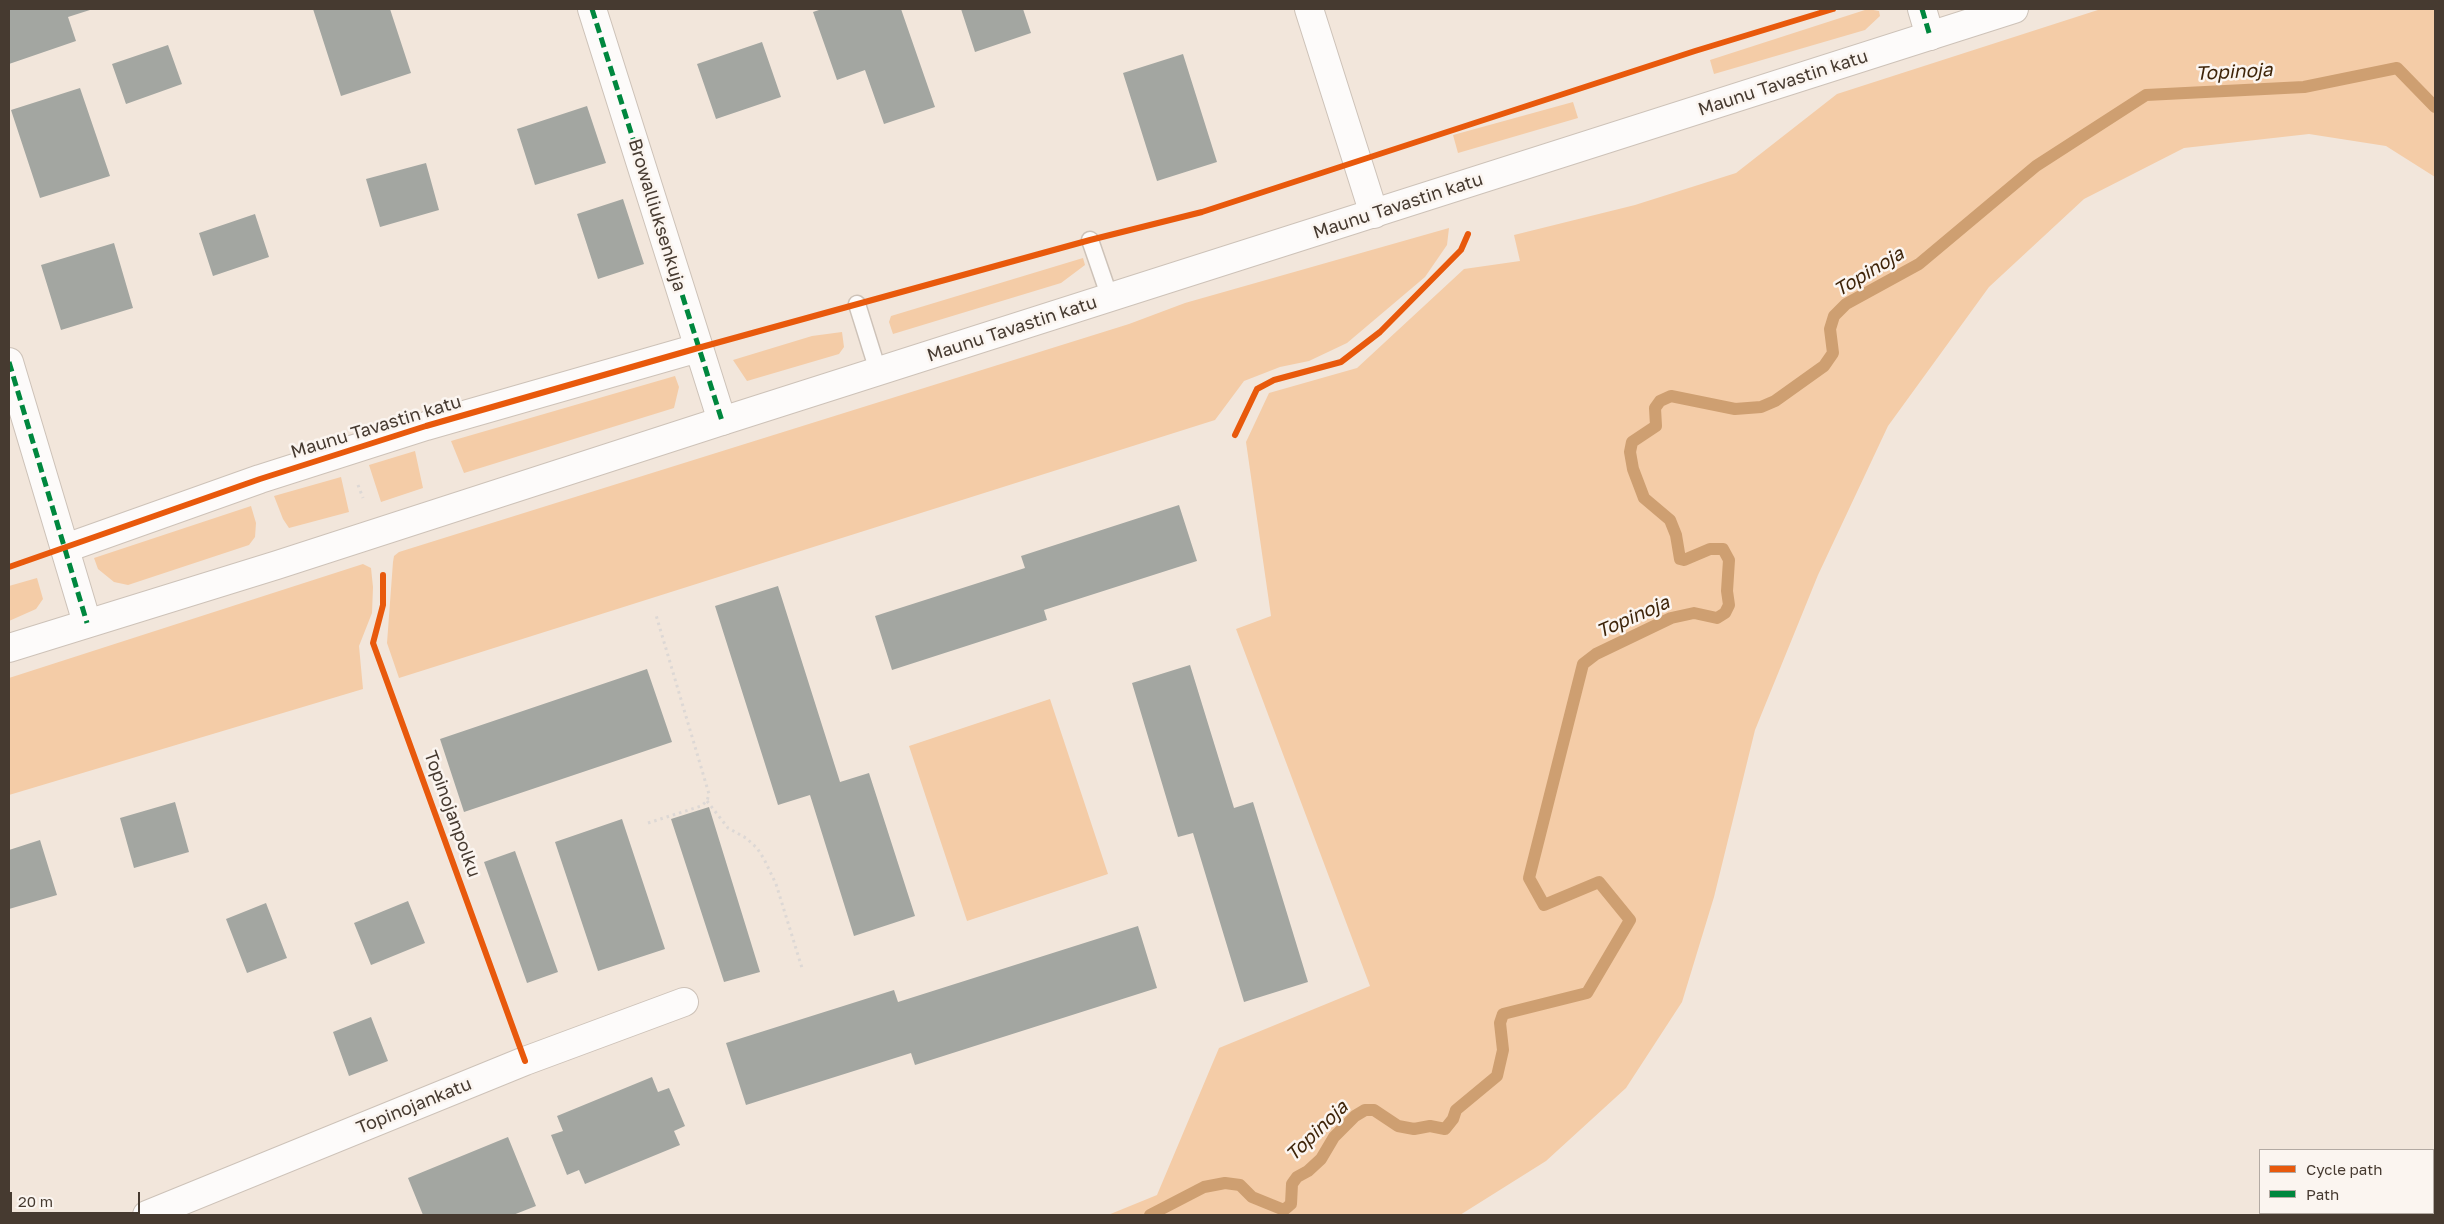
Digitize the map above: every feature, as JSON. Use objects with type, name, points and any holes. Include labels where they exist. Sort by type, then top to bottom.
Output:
[{"type":"street","name":"Browalliuksenkuja","points":[[592,9],[722,421]]},
{"type":"street","points":[[1309,9],[1374,214]]},
{"type":"street","points":[[1922,9],[1930,36]]},
{"type":"street","name":"Maunu Tavastin katu","points":[[9,648],[277,566],[722,421],[2014,9]]},
{"type":"street","name":"Maunu Tavastin katu","points":[[66,548],[260,479],[426,426],[698,348]]},
{"type":"street","points":[[9,362],[66,548],[87,624]]},
{"type":"street","name":"Topinojankatu","points":[[147,1215],[525,1061],[684,1002]]},
{"type":"lane","points":[[1090,240],[1110,298]]},
{"type":"lane","points":[[858,304],[878,371]]},
{"type":"path","points":[[648,823],[701,806],[707,801],[709,794],[656,615]]},
{"type":"path","points":[[707,801],[728,828],[746,838],[757,848],[764,859],[776,884],[802,968]]},
{"type":"shaded area","points":[[1868,9],[1879,11],[1880,16],[1865,30],[1714,74],[1710,60]]},
{"type":"shaded area","points":[[2101,9],[2435,9],[2435,177],[2386,146],[2309,134],[2184,148],[2084,199],[1989,287],[1888,426],[1818,575],[1755,730],[1714,897],[1682,1002],[1626,1088],[1546,1161],[1460,1215],[1108,1215],[1157,1195],[1219,1048],[1370,986],[1236,629],[1271,616],[1246,442],[1269,393],[1357,368],[1464,269],[1520,261],[1514,235],[1635,205],[1736,173],[1837,94]]},
{"type":"shaded area","points":[[1573,102],[1578,118],[1458,153],[1453,135]]},
{"type":"shaded area","points":[[1449,228],[1447,245],[1425,277],[1347,343],[1309,361],[1280,367],[1244,381],[1215,420],[399,678],[387,643],[393,562],[394,556],[399,552],[1129,324],[1185,303]]},
{"type":"shaded area","points":[[1083,258],[1085,265],[1061,283],[893,334],[889,322],[891,316]]},
{"type":"shaded area","points":[[842,332],[844,347],[839,354],[747,381],[733,360],[812,336]]},
{"type":"shaded area","points":[[675,376],[679,387],[674,408],[464,473],[451,441]]},
{"type":"shaded area","points":[[415,451],[423,488],[381,502],[369,465]]},
{"type":"shaded area","points":[[341,477],[349,512],[289,528],[283,519],[274,496]]},
{"type":"shaded area","points":[[251,506],[256,523],[255,537],[249,545],[128,585],[114,582],[98,569],[94,558]]},
{"type":"shaded area","points":[[363,564],[371,568],[373,587],[372,613],[359,646],[363,689],[9,795],[9,678]]},
{"type":"shaded area","points":[[37,578],[43,599],[36,609],[9,621],[9,586]]},
{"type":"shaded area","points":[[1050,699],[1108,874],[967,921],[909,746]]},
{"type":"building","points":[[9,9],[93,9],[68,17],[76,41],[9,64]]},
{"type":"building","points":[[313,9],[390,9],[411,73],[341,96]]},
{"type":"building","points":[[822,9],[901,9],[935,107],[884,124],[865,70],[837,80],[813,12]]},
{"type":"building","points":[[961,9],[1023,9],[1031,33],[975,52]]},
{"type":"building","points":[[762,42],[781,97],[716,119],[697,64]]},
{"type":"building","points":[[168,45],[182,84],[126,104],[112,64]]},
{"type":"building","points":[[1183,54],[1217,162],[1157,181],[1123,73]]},
{"type":"building","points":[[80,88],[110,176],[40,198],[11,110]]},
{"type":"building","points":[[587,106],[606,163],[535,185],[517,129]]},
{"type":"building","points":[[426,163],[439,210],[380,227],[366,179]]},
{"type":"building","points":[[623,199],[644,264],[598,279],[577,214]]},
{"type":"building","points":[[255,214],[269,257],[213,276],[199,233]]},
{"type":"building","points":[[114,243],[133,308],[61,330],[41,265]]},
{"type":"building","points":[[1179,505],[1197,561],[1044,610],[1047,620],[892,670],[875,616],[1025,568],[1021,556]]},
{"type":"building","points":[[778,586],[840,782],[869,773],[915,916],[854,936],[810,795],[778,805],[715,606]]},
{"type":"building","points":[[1190,665],[1234,808],[1253,802],[1308,982],[1244,1002],[1193,833],[1178,837],[1132,683]]},
{"type":"building","points":[[647,669],[672,742],[464,812],[440,739]]},
{"type":"building","points":[[175,802],[189,852],[134,868],[120,818]]},
{"type":"building","points":[[709,807],[760,972],[724,982],[671,819]]},
{"type":"building","points":[[622,819],[665,949],[598,971],[555,842]]},
{"type":"building","points":[[40,840],[57,895],[9,909],[9,850]]},
{"type":"building","points":[[515,851],[558,972],[527,983],[484,862]]},
{"type":"building","points":[[408,901],[425,943],[371,965],[354,923]]},
{"type":"building","points":[[266,903],[287,958],[247,973],[226,919]]},
{"type":"building","points":[[1138,926],[1157,988],[915,1065],[911,1053],[746,1105],[726,1043],[894,990],[898,1002]]},
{"type":"building","points":[[371,1017],[388,1061],[349,1076],[333,1032]]},
{"type":"building","points":[[652,1077],[658,1092],[669,1088],[685,1126],[674,1131],[680,1145],[585,1184],[579,1170],[567,1175],[551,1135],[563,1131],[557,1116]]},
{"type":"building","points":[[508,1137],[536,1206],[513,1215],[423,1215],[408,1178]]},
{"type":"waterway","name":"Topinoja","points":[[1150,1215],[1204,1187],[1225,1183],[1240,1185],[1252,1197],[1284,1210],[1291,1204],[1292,1184],[1297,1177],[1308,1171],[1321,1159],[1334,1137],[1355,1116],[1365,1110],[1374,1110],[1398,1126],[1414,1129],[1430,1126],[1445,1129],[1453,1119],[1456,1110],[1497,1076],[1503,1050],[1500,1023],[1503,1014],[1587,993],[1630,920],[1599,882],[1544,905],[1529,878],[1583,664],[1596,654],[1671,618],[1694,613],[1717,618],[1725,613],[1729,605],[1727,591],[1729,560],[1723,549],[1710,549],[1684,560],[1680,559],[1676,535],[1670,520],[1644,498],[1633,469],[1630,452],[1632,442],[1656,426],[1655,408],[1660,401],[1671,396],[1735,409],[1761,407],[1775,401],[1824,366],[1833,353],[1830,329],[1834,316],[1846,304],[1919,264],[2036,166],[2146,95],[2304,87],[2397,68],[2435,107]]},
{"type":"marked path","points":[[592,9],[722,421]]},
{"type":"marked path","points":[[1922,9],[1930,36]]},
{"type":"marked path","points":[[9,362],[87,623]]},
{"type":"cycle path","points":[[9,567],[260,479],[426,426],[698,348],[1090,240],[1202,212],[1695,51],[1833,9]]},
{"type":"cycle path","points":[[1235,435],[1257,389],[1274,380],[1341,362],[1380,332],[1461,250],[1468,234]]},
{"type":"cycle path","name":"Topinojanpolku","points":[[383,575],[383,605],[373,643],[525,1061]]}]
